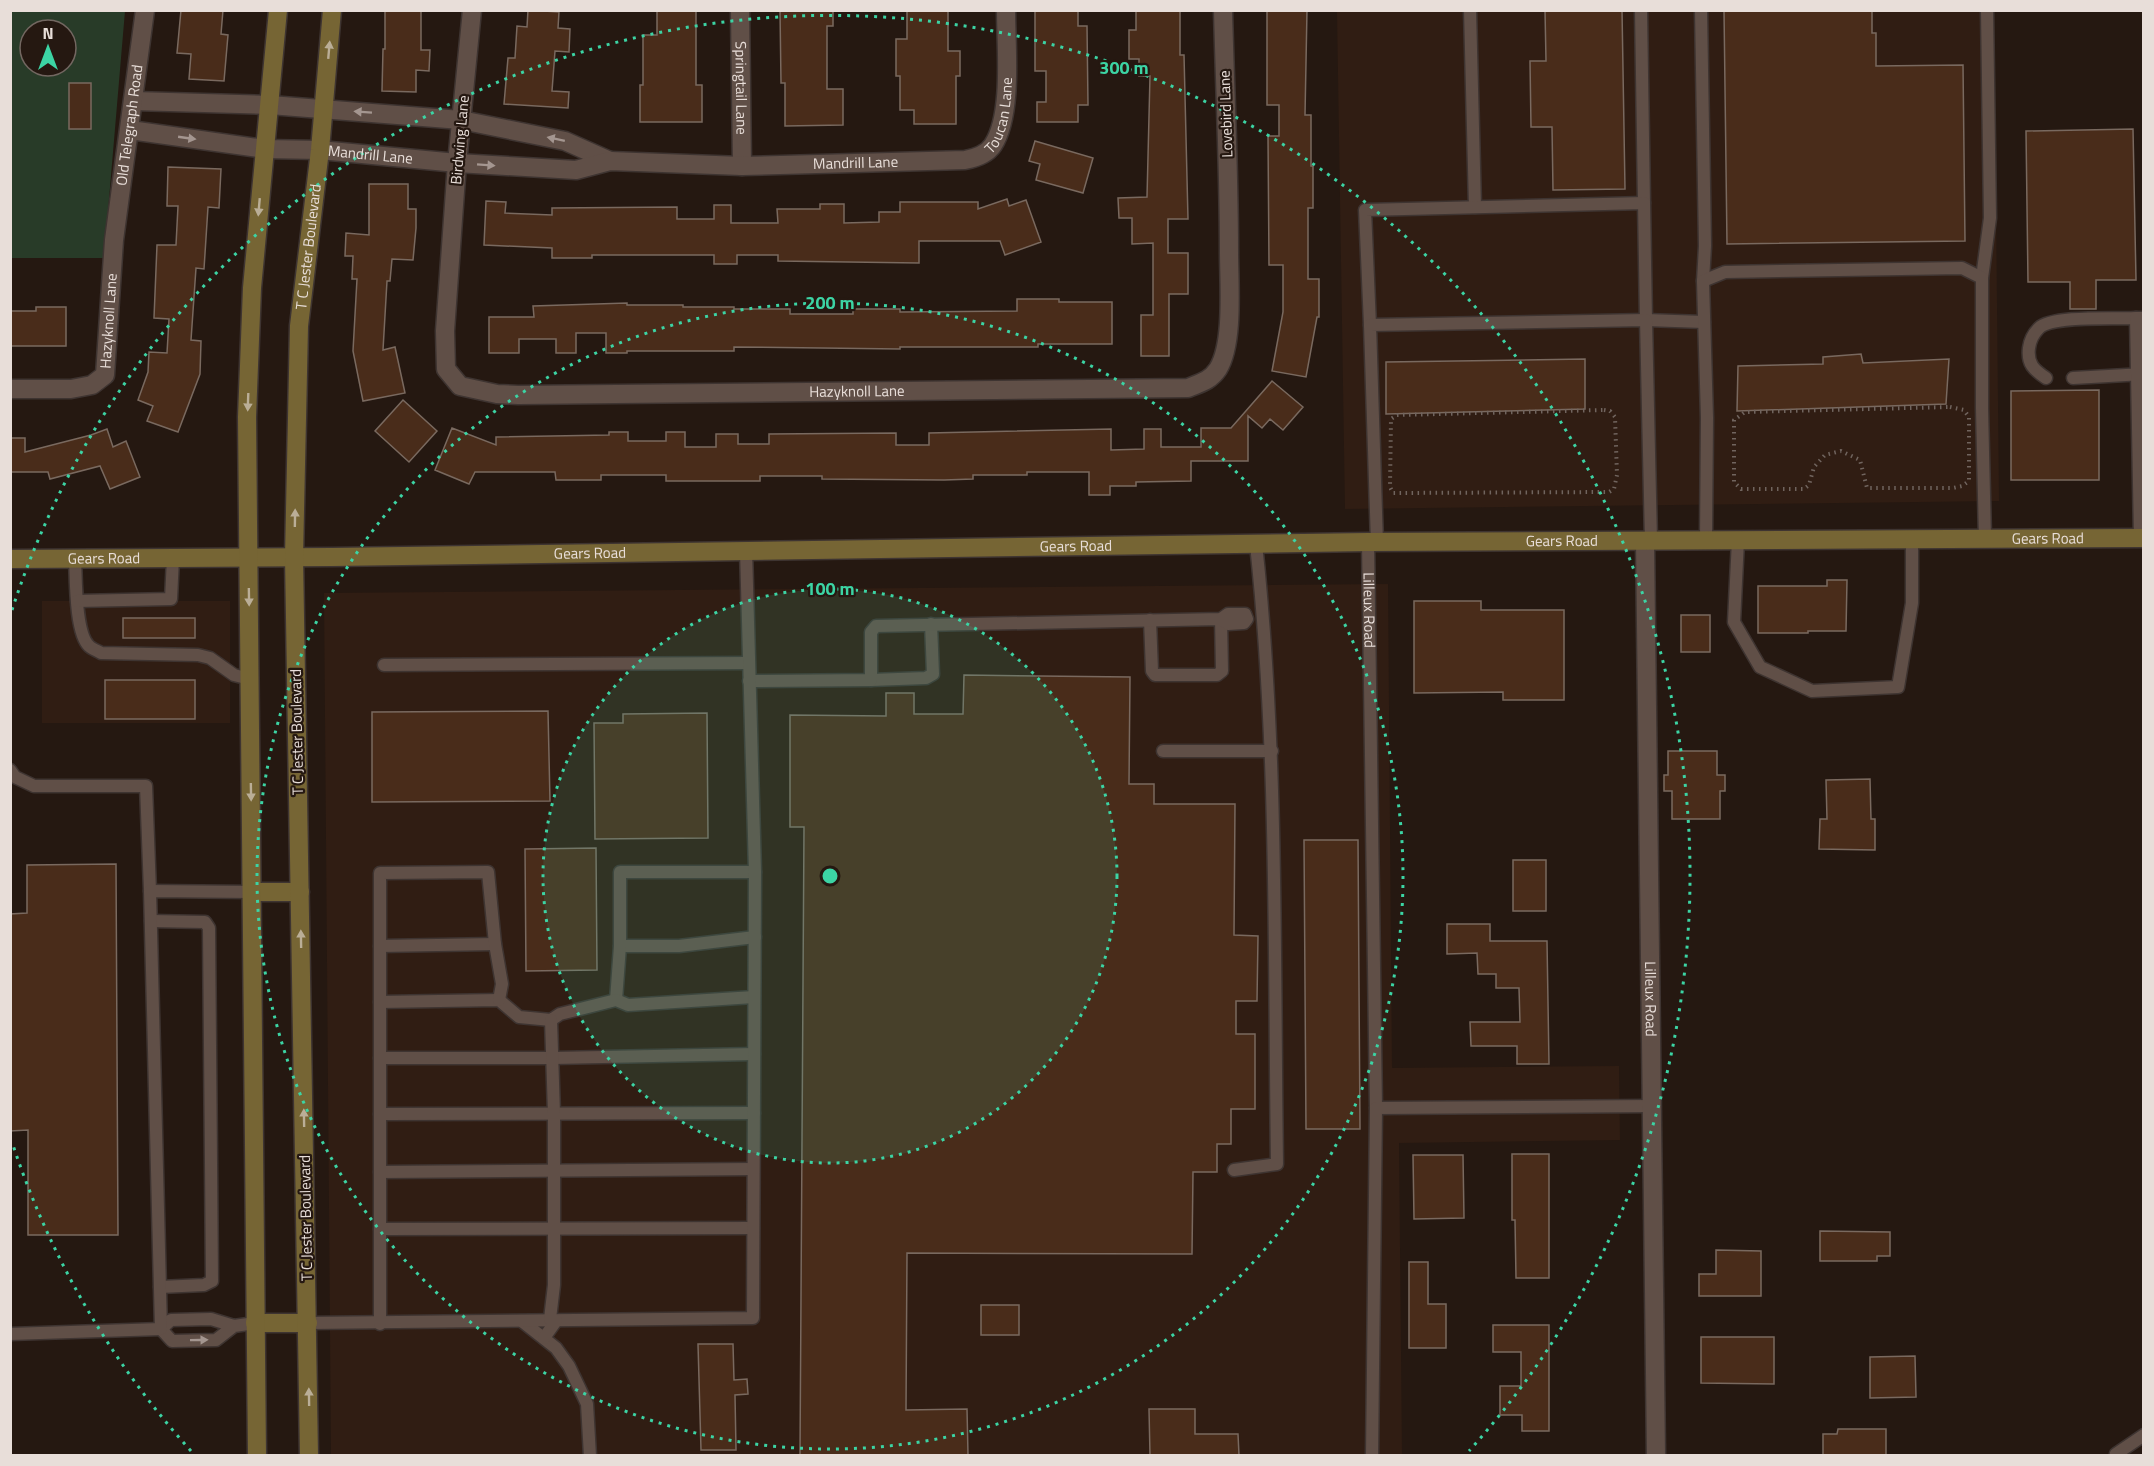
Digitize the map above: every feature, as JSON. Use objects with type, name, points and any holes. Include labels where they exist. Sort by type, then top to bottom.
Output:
[{"type":"main road","points":[[257,1455],[247,417],[252,288],[278,10]]},
{"type":"main road","name":"T C Jester Boulevard","points":[[309,1455],[294,557],[299,326],[320,150],[332,10]]},
{"type":"main road","name":"Gears Road","points":[[10,559],[1256,544],[1869,538],[1912,540],[2142,538]]},
{"type":"main road","points":[[253,892],[300,892]]},
{"type":"main road","points":[[255,1323],[308,1323]]},
{"type":"street","name":"Old Telegraph Road","points":[[114,240],[145,10]]},
{"type":"street","name":"Birdwing Lane","points":[[450,270],[457,163],[472,10]]},
{"type":"street","name":"Springtail Lane","points":[[740,10],[741,166]]},
{"type":"street","name":"Toucan Lane","points":[[923,162],[979,157],[993,146],[1005,118],[1006,10]]},
{"type":"street","name":"Lovebird Lane","points":[[1223,10],[1229,218]]},
{"type":"street","name":"Mandrill Lane","points":[[134,101],[270,105],[461,120],[565,141],[610,161]]},
{"type":"street","name":"Mandrill Lane","points":[[129,130],[265,149],[320,150],[457,163],[576,170],[610,161],[741,166],[923,162]]},
{"type":"street","name":"Hazyknoll Lane","points":[[450,270],[445,331],[446,369],[460,386],[497,394],[1188,388],[1209,380],[1218,368],[1225,347],[1230,315],[1229,218]]},
{"type":"street","name":"Hazyknoll Lane","points":[[10,389],[71,389],[92,385],[105,375],[114,240]]},
{"type":"street","name":"Lilleux Road","points":[[1648,541],[1656,1455]]},
{"type":"lane","points":[[1470,10],[1475,207],[1644,203]]},
{"type":"lane","points":[[1641,10],[1648,541]]},
{"type":"lane","points":[[1701,10],[1705,246],[1703,281],[1707,418],[1706,540]]},
{"type":"lane","points":[[1985,539],[1982,278],[1990,218],[1986,10]]},
{"type":"lane","name":"Lilleux Road","points":[[1372,1455],[1376,1108],[1370,325],[1365,210],[1475,207]]},
{"type":"lane","points":[[1703,281],[1725,272],[1938,268],[1962,268],[1982,278]]},
{"type":"lane","points":[[2046,378],[2033,370],[2028,356],[2030,339],[2040,326],[2061,320],[2140,318],[2142,538]]},
{"type":"lane","points":[[1370,325],[1646,320],[1704,322]]},
{"type":"lane","points":[[2073,378],[2140,374]]},
{"type":"lane","points":[[1738,540],[1734,622],[1761,667],[1812,691],[1898,687],[1912,603],[1912,540]]},
{"type":"lane","points":[[1234,1170],[1277,1164],[1272,751],[1264,619],[1256,544]]},
{"type":"lane","points":[[308,1323],[380,1324],[753,1318],[755,872],[746,550]]},
{"type":"lane","points":[[75,558],[78,618],[89,646],[101,653],[210,657],[234,675],[250,679]]},
{"type":"lane","points":[[77,601],[171,599],[173,558]]},
{"type":"lane","points":[[871,680],[870,642],[871,632],[876,626],[1221,619],[1228,624],[1244,623],[1247,619],[1264,619]]},
{"type":"lane","points":[[1150,620],[1152,670],[1155,675],[1216,675],[1222,671],[1221,619]]},
{"type":"lane","points":[[749,681],[926,678],[933,674],[931,624]]},
{"type":"lane","points":[[384,665],[748,663]]},
{"type":"lane","points":[[1163,751],[1272,751]]},
{"type":"lane","points":[[10,770],[15,777],[33,786],[146,786],[161,1329],[172,1341],[216,1340],[234,1326]]},
{"type":"lane","points":[[380,1324],[380,873],[488,872],[495,944],[502,984],[499,1000]]},
{"type":"lane","points":[[616,1000],[620,946],[620,872],[755,872]]},
{"type":"lane","points":[[150,891],[253,892]]},
{"type":"lane","points":[[151,921],[205,921],[209,928],[212,1281],[204,1285],[160,1287]]},
{"type":"lane","points":[[620,946],[679,946],[754,937]]},
{"type":"lane","points":[[380,946],[495,944]]},
{"type":"lane","points":[[380,1002],[499,1000],[519,1017],[551,1020],[560,1014],[616,1000],[628,1005],[754,998]]},
{"type":"lane","points":[[551,1020],[554,1114],[554,1285],[550,1319],[556,1321]]},
{"type":"lane","points":[[380,1058],[553,1058],[754,1054]]},
{"type":"lane","points":[[1376,1108],[1652,1106]]},
{"type":"lane","points":[[380,1114],[754,1113]]},
{"type":"lane","points":[[380,1172],[753,1169]]},
{"type":"lane","points":[[380,1229],[753,1228]]},
{"type":"lane","points":[[10,1334],[161,1329],[171,1320],[211,1319],[234,1326],[255,1323]]},
{"type":"lane","points":[[544,1338],[556,1321]]},
{"type":"lane","points":[[523,1322],[556,1348],[569,1366],[587,1404],[590,1455]]},
{"type":"lane","points":[[2117,1455],[2144,1435]]},
{"type":"path","points":[[1950,407],[1964,410],[1969,417],[1969,481],[1953,488],[1867,488],[1860,460],[1841,451],[1825,454],[1814,467],[1809,485],[1804,489],[1741,489],[1734,482],[1734,420],[1739,415],[1745,412],[1950,407]]},
{"type":"path","points":[[1610,411],[1615,417],[1617,475],[1614,489],[1609,492],[1393,493],[1390,487],[1391,419],[1397,415],[1610,411]]},
{"type":"shaded area","points":[[1337,11],[1994,11],[1999,501],[1345,509]]},
{"type":"shaded area","points":[[1388,584],[1392,1068],[1619,1066],[1620,1140],[1399,1143],[1402,1455],[331,1455],[324,593]]},
{"type":"shaded area","points":[[42,601],[230,601],[230,723],[42,723]]},
{"type":"green space","points":[[11,11],[125,11],[104,258],[11,258]]},
{"type":"building","points":[[181,10],[223,10],[221,34],[228,35],[224,81],[189,79],[191,54],[177,53]]},
{"type":"building","points":[[385,10],[421,10],[421,50],[430,50],[429,71],[416,70],[416,92],[382,91]]},
{"type":"building","points":[[528,10],[559,12],[558,28],[570,29],[569,52],[555,51],[552,91],[569,92],[568,108],[504,104],[508,58],[515,58],[517,26],[527,27]]},
{"type":"building","points":[[657,10],[696,10],[696,85],[702,85],[702,122],[640,122],[643,35],[657,35]]},
{"type":"building","points":[[780,10],[833,10],[833,26],[827,26],[827,89],[843,89],[843,125],[785,126],[785,83],[781,83]]},
{"type":"building","points":[[907,10],[948,10],[948,51],[960,51],[960,76],[956,76],[956,124],[914,124],[914,110],[900,110],[900,76],[896,76],[896,39],[907,39]]},
{"type":"building","points":[[1035,10],[1078,10],[1078,26],[1087,26],[1088,105],[1078,105],[1078,122],[1037,122],[1037,102],[1046,102],[1046,71],[1035,71]]},
{"type":"building","points":[[1136,10],[1180,10],[1180,55],[1184,55],[1188,219],[1168,219],[1168,253],[1188,253],[1188,294],[1169,294],[1169,356],[1141,356],[1141,315],[1153,315],[1153,243],[1132,244],[1132,218],[1119,218],[1118,198],[1147,197],[1150,76],[1139,76],[1139,59],[1129,59],[1129,30],[1136,30]]},
{"type":"building","points":[[1267,10],[1307,10],[1305,115],[1311,115],[1311,166],[1313,166],[1313,208],[1308,208],[1308,279],[1319,279],[1319,317],[1317,317],[1306,377],[1272,371],[1283,312],[1283,265],[1269,265],[1268,136],[1279,136],[1279,105],[1267,105]]},
{"type":"building","points":[[1545,10],[1622,10],[1625,189],[1553,190],[1552,127],[1531,127],[1530,61],[1546,61]]},
{"type":"building","points":[[1724,10],[1872,10],[1872,33],[1876,33],[1876,66],[1963,65],[1965,241],[1727,244]]},
{"type":"building","points":[[69,83],[91,83],[91,129],[69,129]]},
{"type":"building","points":[[2133,129],[2136,280],[2096,280],[2096,309],[2070,309],[2070,282],[2028,282],[2026,131]]},
{"type":"building","points":[[1035,141],[1093,158],[1083,193],[1036,180],[1040,164],[1029,161]]},
{"type":"building","points":[[168,167],[221,169],[219,208],[208,207],[204,269],[196,268],[191,340],[201,341],[200,374],[178,432],[147,421],[153,406],[138,400],[148,372],[149,352],[167,353],[169,319],[154,318],[157,245],[176,245],[178,206],[167,206]]},
{"type":"building","points":[[369,184],[408,184],[408,209],[416,209],[416,228],[413,260],[392,259],[390,281],[387,281],[383,350],[395,347],[405,393],[363,401],[353,351],[357,279],[352,279],[353,256],[345,256],[346,233],[369,235]]},
{"type":"building","points":[[1007,199],[1009,206],[1026,200],[1041,242],[1005,255],[1000,241],[919,241],[919,263],[778,261],[778,255],[737,255],[737,264],[714,264],[714,255],[592,255],[592,258],[552,258],[552,248],[484,245],[486,201],[506,202],[505,213],[552,215],[552,208],[677,207],[677,219],[714,219],[714,205],[731,205],[731,223],[778,223],[777,209],[820,209],[820,204],[844,204],[844,223],[879,222],[879,212],[900,212],[900,202],[978,202],[978,209]]},
{"type":"building","points":[[1017,299],[1112,302],[1112,344],[1038,344],[1038,347],[900,347],[900,349],[734,347],[734,351],[606,353],[606,333],[576,333],[576,353],[556,353],[556,339],[519,339],[519,353],[489,353],[489,317],[534,317],[533,306],[627,303],[627,305],[734,307],[734,309],[790,309],[790,314],[853,314],[853,309],[900,309],[900,312],[1017,311]]},
{"type":"building","points":[[36,307],[66,307],[66,346],[10,346],[10,311],[36,311]]},
{"type":"building","points":[[1861,354],[1863,363],[1949,359],[1946,404],[1737,411],[1738,366],[1823,364],[1823,357]]},
{"type":"building","points":[[1585,359],[1585,409],[1386,414],[1386,362]]},
{"type":"building","points":[[1272,381],[1303,407],[1283,430],[1270,419],[1262,428],[1248,416],[1248,461],[1191,461],[1191,481],[1136,482],[1136,486],[1110,486],[1110,495],[1089,495],[1089,472],[1027,472],[1027,475],[973,475],[973,479],[944,480],[760,476],[760,481],[666,481],[666,475],[601,475],[601,480],[556,480],[555,472],[475,472],[469,484],[435,470],[452,428],[496,445],[496,437],[609,435],[609,432],[628,432],[628,441],[666,441],[666,432],[685,432],[685,447],[716,447],[716,434],[738,434],[738,444],[769,444],[769,434],[896,433],[896,445],[929,445],[929,433],[1111,429],[1111,450],[1144,449],[1144,429],[1161,429],[1161,447],[1201,447],[1201,428],[1231,428]]},
{"type":"building","points":[[2099,390],[2099,480],[2011,480],[2011,391]]},
{"type":"building","points":[[403,400],[437,431],[409,462],[375,431]]},
{"type":"building","points":[[107,429],[113,447],[126,441],[140,477],[110,489],[100,466],[50,479],[48,472],[10,472],[10,438],[25,438],[25,452]]},
{"type":"building","points":[[1827,580],[1847,580],[1846,631],[1758,633],[1758,586],[1827,586]]},
{"type":"building","points":[[1414,601],[1481,601],[1481,610],[1564,610],[1564,700],[1503,700],[1503,692],[1414,693]]},
{"type":"building","points":[[1681,615],[1710,615],[1710,652],[1681,652]]},
{"type":"building","points":[[123,618],[195,618],[195,638],[123,638]]},
{"type":"building","points":[[964,675],[1130,677],[1129,784],[1154,784],[1154,804],[1235,804],[1234,935],[1258,936],[1257,1001],[1236,1001],[1236,1034],[1255,1034],[1255,1109],[1231,1109],[1231,1144],[1217,1144],[1217,1172],[1193,1172],[1192,1254],[907,1253],[906,1410],[967,1409],[968,1455],[800,1455],[804,827],[790,827],[790,715],[886,716],[886,693],[914,693],[914,714],[963,714]]},
{"type":"building","points":[[105,680],[195,680],[195,719],[105,719]]},
{"type":"building","points":[[548,711],[550,801],[372,802],[372,712]]},
{"type":"building","points":[[707,713],[708,838],[595,839],[594,723],[623,723],[623,714]]},
{"type":"building","points":[[1668,751],[1717,751],[1717,775],[1725,775],[1725,791],[1720,791],[1720,819],[1672,819],[1672,791],[1664,791],[1664,775],[1668,775]]},
{"type":"building","points":[[1870,779],[1871,819],[1875,819],[1875,850],[1819,849],[1820,819],[1827,819],[1826,780]]},
{"type":"building","points":[[1304,840],[1358,840],[1360,1129],[1306,1129]]},
{"type":"building","points":[[596,848],[597,970],[526,971],[525,849]]},
{"type":"building","points":[[1513,860],[1546,860],[1546,911],[1513,911]]},
{"type":"building","points":[[116,864],[118,1235],[28,1235],[28,1130],[10,1131],[10,914],[27,913],[27,865]]},
{"type":"building","points":[[1447,924],[1490,924],[1490,941],[1547,941],[1549,1064],[1517,1064],[1517,1046],[1471,1046],[1470,1022],[1520,1022],[1519,988],[1496,988],[1496,974],[1478,974],[1477,953],[1447,954]]},
{"type":"building","points":[[1512,1154],[1549,1154],[1549,1278],[1516,1278],[1515,1220],[1512,1220]]},
{"type":"building","points":[[1413,1155],[1463,1155],[1464,1218],[1414,1219]]},
{"type":"building","points":[[1820,1231],[1890,1232],[1890,1256],[1877,1256],[1877,1261],[1820,1261]]},
{"type":"building","points":[[1716,1250],[1761,1251],[1761,1296],[1699,1296],[1699,1274],[1716,1274]]},
{"type":"building","points":[[1409,1262],[1428,1262],[1428,1304],[1446,1304],[1446,1348],[1409,1348]]},
{"type":"building","points":[[981,1305],[1019,1305],[1019,1335],[981,1335]]},
{"type":"building","points":[[1493,1325],[1549,1325],[1549,1431],[1522,1431],[1522,1415],[1500,1415],[1500,1386],[1521,1386],[1521,1352],[1493,1352]]},
{"type":"building","points":[[1701,1337],[1774,1337],[1774,1384],[1701,1383]]},
{"type":"building","points":[[698,1344],[733,1344],[734,1380],[747,1379],[748,1394],[735,1395],[736,1450],[701,1450]]},
{"type":"building","points":[[1915,1356],[1916,1397],[1870,1398],[1870,1357]]},
{"type":"building","points":[[1149,1409],[1195,1409],[1195,1434],[1238,1434],[1239,1455],[1150,1455]]},
{"type":"building","points":[[1838,1429],[1886,1429],[1886,1455],[1823,1455],[1823,1434],[1837,1434]]}]
